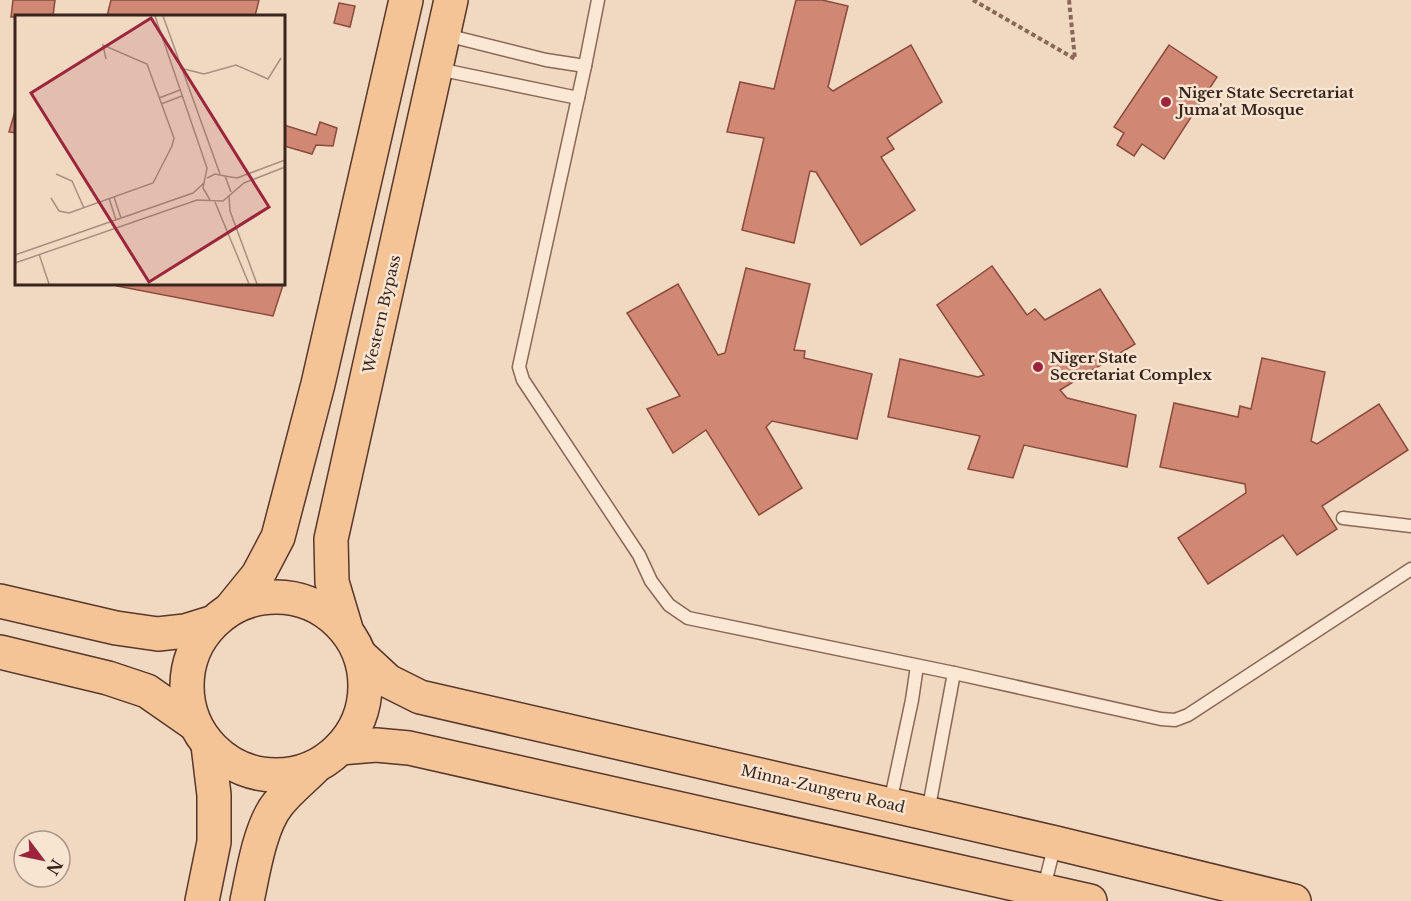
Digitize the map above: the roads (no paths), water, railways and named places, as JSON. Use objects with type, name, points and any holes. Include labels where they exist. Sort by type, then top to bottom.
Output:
[{"type":"main road","points":[[202,901],[214,842],[214,795],[201,734],[186,697],[187,670],[196,645],[258,575],[278,537],[318,384],[406,0]]},
{"type":"main road","name":"Western Bypass","points":[[354,643],[332,582],[331,539],[451,0]]},
{"type":"main road","points":[[0,601],[117,628],[158,634],[185,631],[262,596],[293,597],[322,608],[354,643],[366,689],[358,721],[328,757],[278,804],[266,824],[247,901]]},
{"type":"main road","name":"Minna-Zungeru Road","points":[[354,643],[388,681],[420,697],[890,804],[1294,901]]},
{"type":"main road","points":[[0,652],[108,678],[147,691],[201,734],[230,764],[258,774],[287,775],[328,757],[376,745],[409,748],[1038,896],[1090,901]]},
{"type":"lane","points":[[598,0],[519,367],[524,380],[639,555],[651,581],[669,605],[688,618],[1161,719],[1175,720],[1188,715],[1411,569]]},
{"type":"lane","points":[[443,34],[546,60],[585,66]]},
{"type":"lane","points":[[437,69],[578,99]]},
{"type":"lane","points":[[1343,518],[1411,526]]},
{"type":"lane","points":[[890,804],[917,666]]},
{"type":"lane","points":[[928,813],[954,673]]},
{"type":"lane","points":[[1038,896],[1056,843]]},
{"type":"place","name":"Niger State Secretariat Juma'at Mosque","points":[[1166,102]]},
{"type":"place","name":"Niger State Secretariat Complex","points":[[1038,367]]}]
